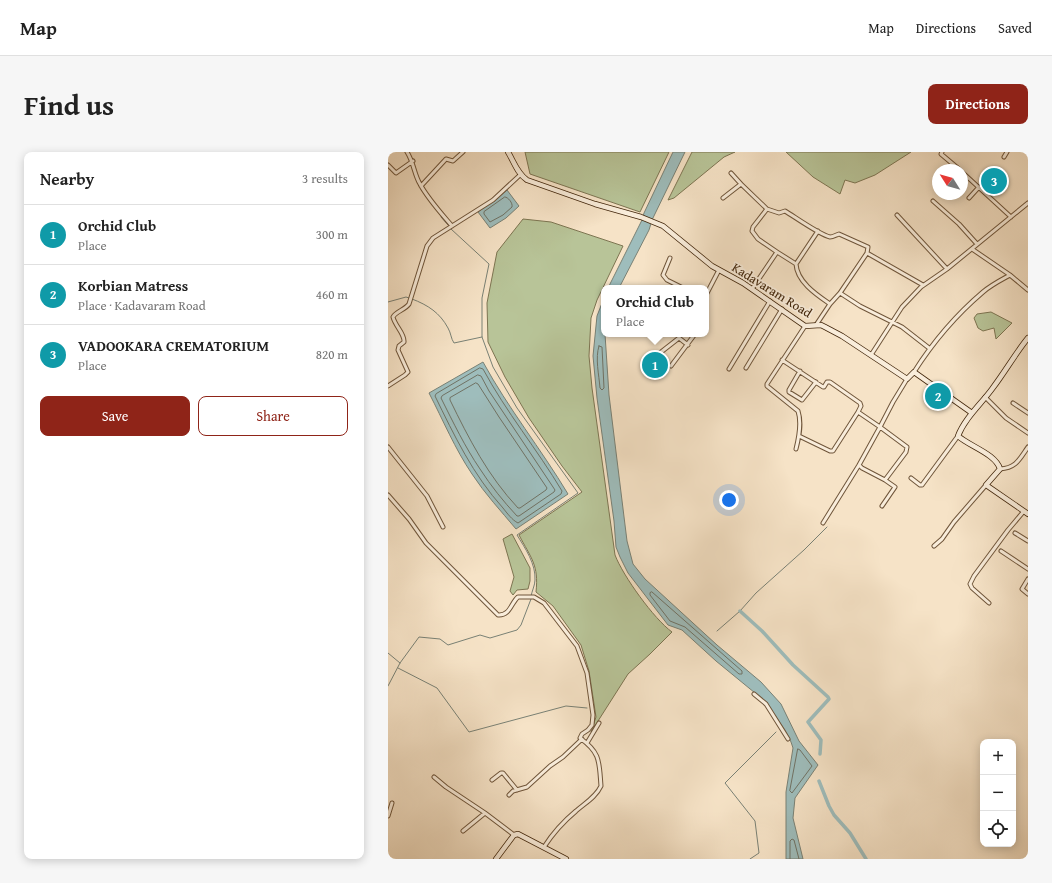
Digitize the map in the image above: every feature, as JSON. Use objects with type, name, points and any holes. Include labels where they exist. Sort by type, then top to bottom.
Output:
[{"type":"main road","points":[[508,152],[520,175]]},
{"type":"main road","name":"Kadavaram Road","points":[[520,175],[527,180],[595,204],[641,217],[663,226],[693,252],[719,270],[752,289],[805,326],[816,325],[824,327],[842,336],[907,379]]},
{"type":"main road","points":[[1026,512],[986,485],[1000,470],[998,464],[982,451],[958,436],[972,413],[1028,338]]},
{"type":"main road","points":[[907,379],[914,372],[972,413]]},
{"type":"main road","points":[[496,859],[514,835],[518,834],[544,846],[566,859]]},
{"type":"street","points":[[407,152],[413,162],[417,178],[421,186],[452,226]]},
{"type":"street","points":[[421,186],[445,160],[448,159],[451,162],[462,152]]},
{"type":"street","points":[[942,152],[941,154],[953,164]]},
{"type":"street","points":[[1004,157],[1007,152]]},
{"type":"street","points":[[388,165],[396,173],[413,162]]},
{"type":"street","points":[[731,173],[767,209],[779,214],[786,211],[829,237],[839,234],[869,248],[840,293],[830,304],[816,325]]},
{"type":"street","points":[[388,386],[408,372],[398,350],[399,346],[404,342],[404,337],[394,323],[392,317],[406,307],[411,299],[427,246],[433,238],[493,200],[520,175]]},
{"type":"street","points":[[968,178],[1010,217]]},
{"type":"street","points":[[723,198],[741,184]]},
{"type":"street","points":[[969,198],[979,187]]},
{"type":"street","points":[[933,200],[959,224],[977,244]]},
{"type":"street","points":[[871,355],[902,307],[923,285],[947,269],[1028,203]]},
{"type":"street","points":[[767,209],[753,227],[752,231],[758,239],[796,264]]},
{"type":"street","points":[[896,215],[947,269]]},
{"type":"street","points":[[818,231],[796,264],[797,271],[798,275],[806,284],[830,304]]},
{"type":"street","points":[[972,249],[1010,275],[1028,290]]},
{"type":"street","points":[[752,289],[777,252]]},
{"type":"street","points":[[867,253],[923,285]]},
{"type":"street","points":[[670,258],[663,272],[664,278],[677,285]]},
{"type":"street","points":[[709,289],[719,270]]},
{"type":"street","points":[[914,372],[929,348],[952,321],[984,291],[1010,275]]},
{"type":"street","points":[[840,293],[860,306],[902,327],[929,348]]},
{"type":"street","points":[[729,369],[770,301]]},
{"type":"street","points":[[746,368],[782,309]]},
{"type":"street","points":[[796,449],[799,436],[800,416],[798,411],[766,384],[805,326]]},
{"type":"street","points":[[671,366],[693,337]]},
{"type":"street","points":[[656,356],[679,338],[688,345]]},
{"type":"street","points":[[782,360],[824,387],[827,382],[830,382],[860,403],[861,406],[833,451],[830,451],[799,436]]},
{"type":"street","points":[[800,371],[788,390],[789,392],[802,400],[816,382]]},
{"type":"street","points":[[823,523],[859,465],[907,379]]},
{"type":"street","points":[[985,397],[1006,418],[1028,433]]},
{"type":"street","points":[[1013,403],[1028,413]]},
{"type":"street","points":[[858,412],[907,446],[906,452],[886,480]]},
{"type":"street","points":[[911,478],[922,485],[958,436]]},
{"type":"street","points":[[388,447],[428,496],[443,527]]},
{"type":"street","points":[[1000,470],[1010,469],[1013,467],[1028,447]]},
{"type":"street","points":[[859,465],[894,486],[895,488],[882,506]]},
{"type":"street","points":[[934,546],[942,539],[954,522],[986,485]]},
{"type":"street","points":[[388,496],[409,519],[426,543],[498,615],[501,616],[507,613],[518,597],[534,596],[544,603],[577,646],[586,668],[593,720],[590,728],[563,757],[527,787],[517,790],[509,795]]},
{"type":"street","points":[[989,602],[972,588],[970,584],[974,576],[1008,530],[1026,512]]},
{"type":"street","points":[[1015,533],[1028,541]]},
{"type":"street","points":[[1001,551],[1028,569]]},
{"type":"street","points":[[1028,578],[1022,588],[1028,594]]},
{"type":"street","points":[[754,694],[766,704],[788,738]]},
{"type":"street","points":[[587,742],[599,723]]},
{"type":"street","points":[[544,846],[553,833],[589,801],[600,788],[598,758],[587,742],[581,737]]},
{"type":"street","points":[[492,780],[503,773],[517,790]]},
{"type":"street","points":[[434,777],[514,835]]},
{"type":"street","points":[[388,816],[392,803]]},
{"type":"street","points":[[463,831],[485,813]]},
{"type":"green space","points":[[525,152],[669,152],[640,212],[530,174]]},
{"type":"green space","points":[[692,152],[735,152],[724,157],[674,198],[668,200]]},
{"type":"green space","points":[[786,152],[911,152],[875,175],[855,183],[845,180],[840,194],[813,177]]},
{"type":"green space","points":[[523,219],[551,222],[623,246],[604,285],[601,285],[601,292],[591,318],[589,356],[592,388],[615,555],[625,574],[648,607],[672,632],[628,674],[591,732],[596,717],[589,671],[581,645],[553,606],[536,592],[537,583],[535,568],[519,535],[582,492],[529,418],[505,377],[488,342],[487,303],[497,252]]},
{"type":"green space","points":[[991,312],[1012,323],[996,339],[994,328],[983,331],[978,328],[974,318],[977,314]]},
{"type":"green space","points":[[512,534],[530,568],[530,581],[528,589],[517,590],[513,595],[510,591],[514,577],[503,539]]},
{"type":"water","points":[[673,152],[685,152],[652,220],[649,230],[621,285],[610,285],[642,220]]},
{"type":"water","points":[[507,190],[519,206],[506,218],[490,228],[478,212]]},
{"type":"water","points":[[601,306],[601,337],[605,337],[609,395],[627,541],[633,564],[645,579],[717,645],[761,682],[781,704],[799,741],[818,765],[795,798],[793,818],[803,859],[786,859],[786,792],[793,748],[785,730],[766,702],[716,661],[682,630],[668,625],[628,573],[616,547],[593,356],[597,316]]},
{"type":"water","points":[[483,362],[503,396],[568,494],[516,529],[482,488],[466,464],[429,393]]},
{"type":"waterway","points":[[441,217],[448,225]]},
{"type":"waterway","points":[[451,229],[489,264],[482,298],[482,337],[493,367],[517,408],[578,493],[517,535],[534,568],[535,582],[531,596]]},
{"type":"waterway","points":[[388,302],[406,297],[409,298]]},
{"type":"waterway","points":[[412,299],[428,307],[441,318],[448,328],[454,343],[482,337]]},
{"type":"waterway","points":[[717,631],[740,611],[756,593],[827,527]]},
{"type":"waterway","points":[[388,686],[400,663],[419,637],[440,639],[448,645],[480,635],[490,638],[517,630],[521,625],[531,599]]},
{"type":"waterway","points":[[740,611],[762,631],[793,665],[828,697],[829,699],[808,722],[821,740],[820,754]]},
{"type":"waterway","points":[[388,653],[400,663]]},
{"type":"waterway","points":[[398,668],[437,688],[469,732],[566,706],[587,708]]},
{"type":"waterway","points":[[750,859],[759,853],[755,821],[725,783],[776,732]]},
{"type":"waterway","points":[[819,781],[834,815],[850,833],[866,859]]},
{"type":"place","name":"VADOOKARA CREMATORIUM","points":[[994,181]]},
{"type":"place","name":"Orchid Club","points":[[655,365]]},
{"type":"place","name":"Korbian Matress","points":[[938,396]]}]
